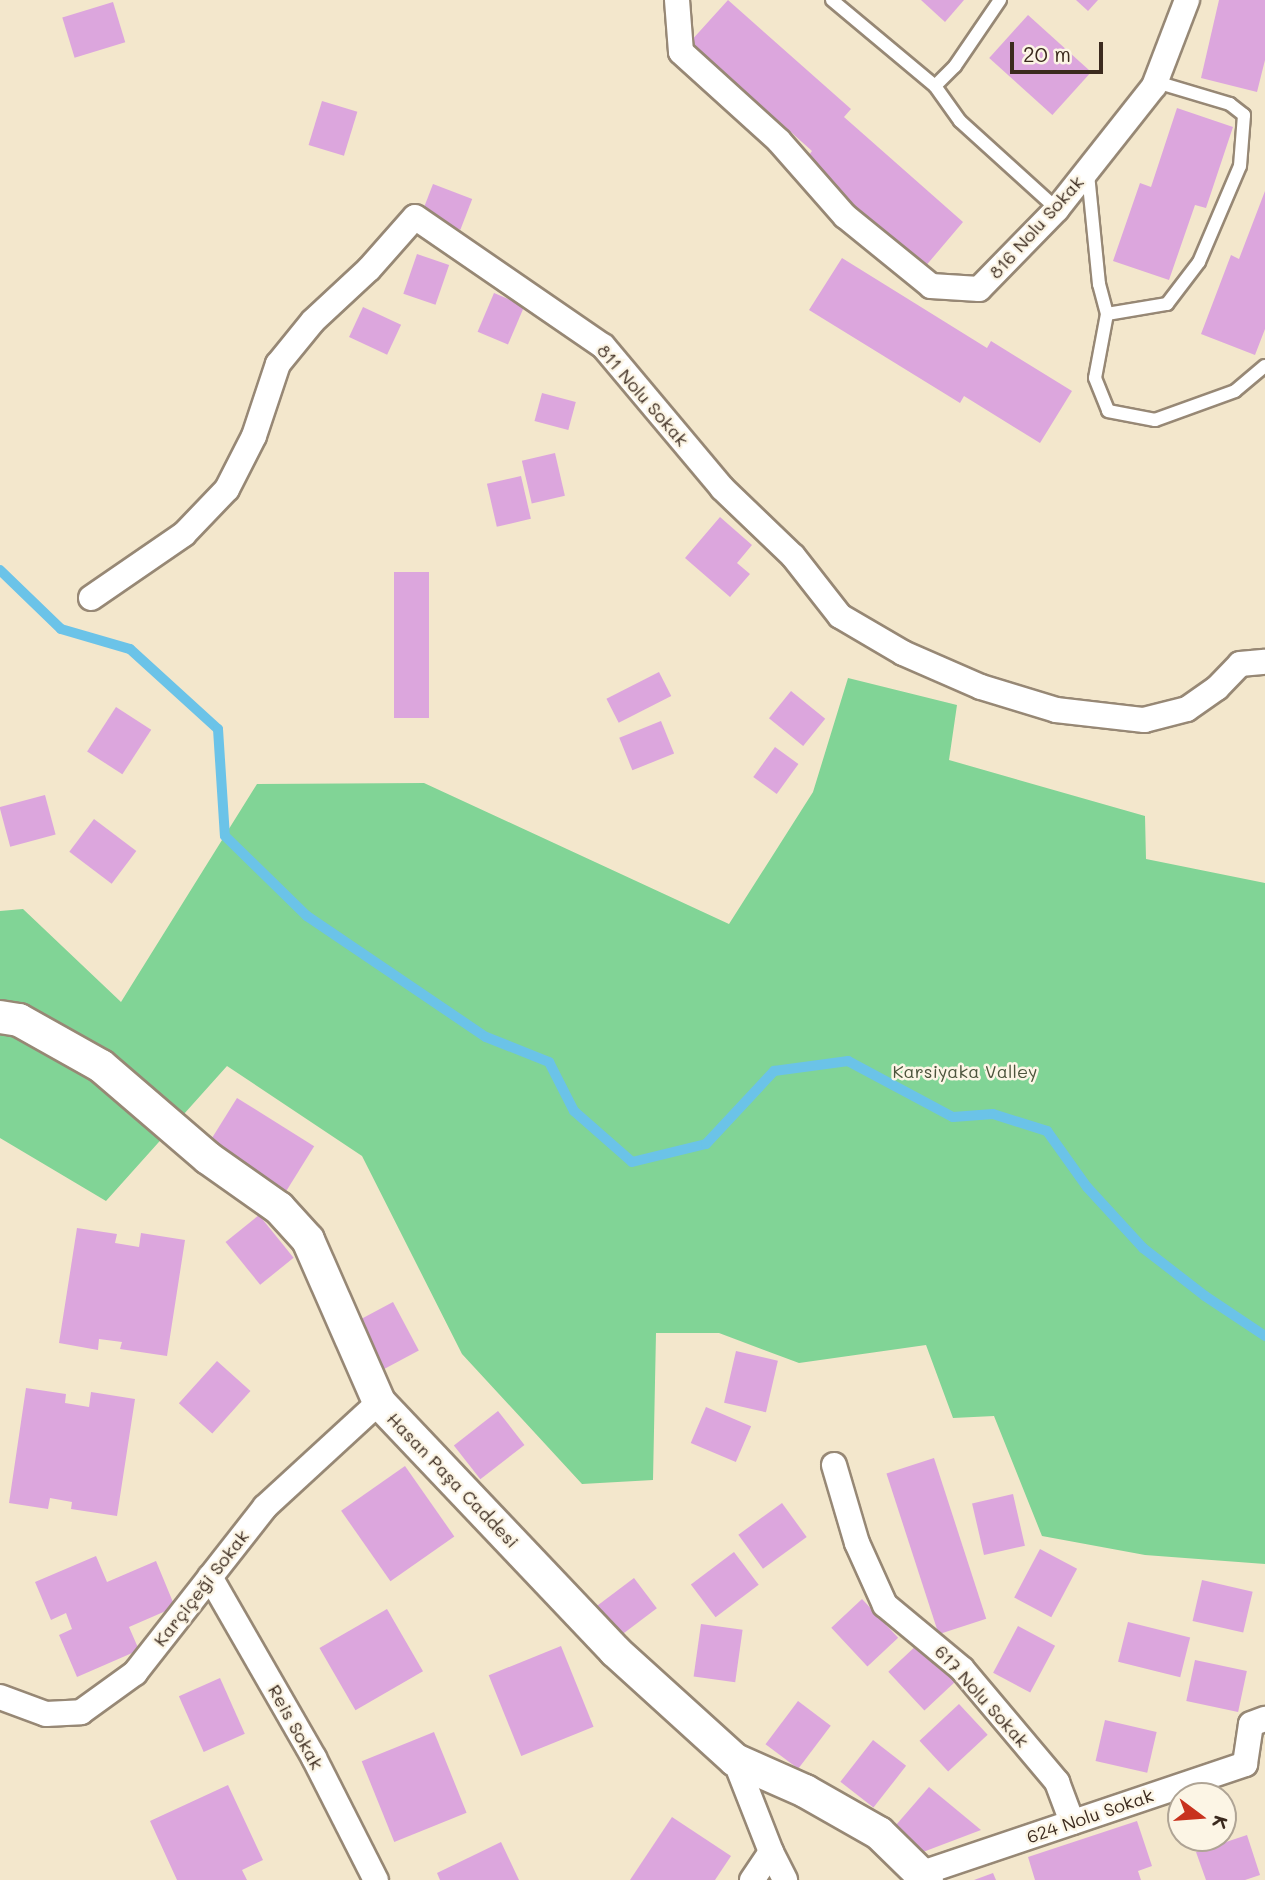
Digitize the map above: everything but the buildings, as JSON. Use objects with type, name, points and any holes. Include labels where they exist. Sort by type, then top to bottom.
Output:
[{"type":"street","name":"816 Nolu Sokak","points":[[677,0],[681,52],[779,141],[845,216],[931,286],[979,289],[1057,209],[1156,82],[1187,0]]},
{"type":"street","name":"811 Nolu Sokak","points":[[91,598],[184,534],[227,489],[254,436],[278,364],[313,321],[369,269],[415,217],[603,346],[722,488],[793,556],[841,616],[903,653],[981,687],[1056,710],[1144,720],[1187,709],[1240,664],[1265,662]]},
{"type":"street","name":"Hasan Paşa Caddesi","points":[[0,1017],[19,1020],[101,1066],[208,1158],[279,1208],[308,1240],[379,1402],[615,1651],[735,1760],[805,1791],[879,1833],[924,1876]]},
{"type":"street","name":"Karçiçeği Sokak","points":[[0,1696],[46,1714],[81,1712],[135,1672],[265,1507],[379,1402]]},
{"type":"street","name":"617 Nolu Sokak","points":[[834,1465],[857,1543],[885,1605],[962,1669],[1057,1782],[1072,1822]]},
{"type":"street","name":"Reis Sokak","points":[[210,1577],[314,1758],[376,1880]]},
{"type":"street","name":"624 Nolu Sokak","points":[[924,1876],[1072,1822],[1245,1764],[1251,1724],[1265,1719]]},
{"type":"street","points":[[735,1760],[771,1852],[785,1880]]},
{"type":"street","points":[[752,1880],[771,1852]]},
{"type":"lane","points":[[832,0],[935,86],[960,121],[1057,209]]},
{"type":"lane","points":[[935,86],[955,66],[1000,0]]},
{"type":"lane","points":[[1107,314],[1167,304],[1199,262],[1240,166],[1244,115],[1230,104],[1156,82]]},
{"type":"lane","points":[[1087,170],[1099,284],[1107,314],[1095,378],[1108,411],[1155,420],[1235,391],[1265,366]]},
{"type":"green space","name":"Karsiyaka Valley","points":[[848,678],[957,705],[949,760],[1145,816],[1146,859],[1265,883],[1265,1564],[1145,1555],[1042,1536],[994,1416],[953,1418],[926,1345],[799,1363],[719,1333],[656,1333],[653,1480],[582,1484],[462,1354],[362,1156],[227,1066],[106,1201],[0,1138],[0,911],[23,909],[121,1002],[257,784],[424,783],[729,924],[813,792]]},
{"type":"waterway","points":[[0,570],[61,629],[130,649],[218,729],[225,836],[307,916],[486,1037],[549,1062],[574,1111],[632,1162],[706,1144],[774,1071],[848,1061],[953,1117],[993,1114],[1047,1131],[1087,1187],[1143,1248],[1205,1296],[1265,1336]]}]
